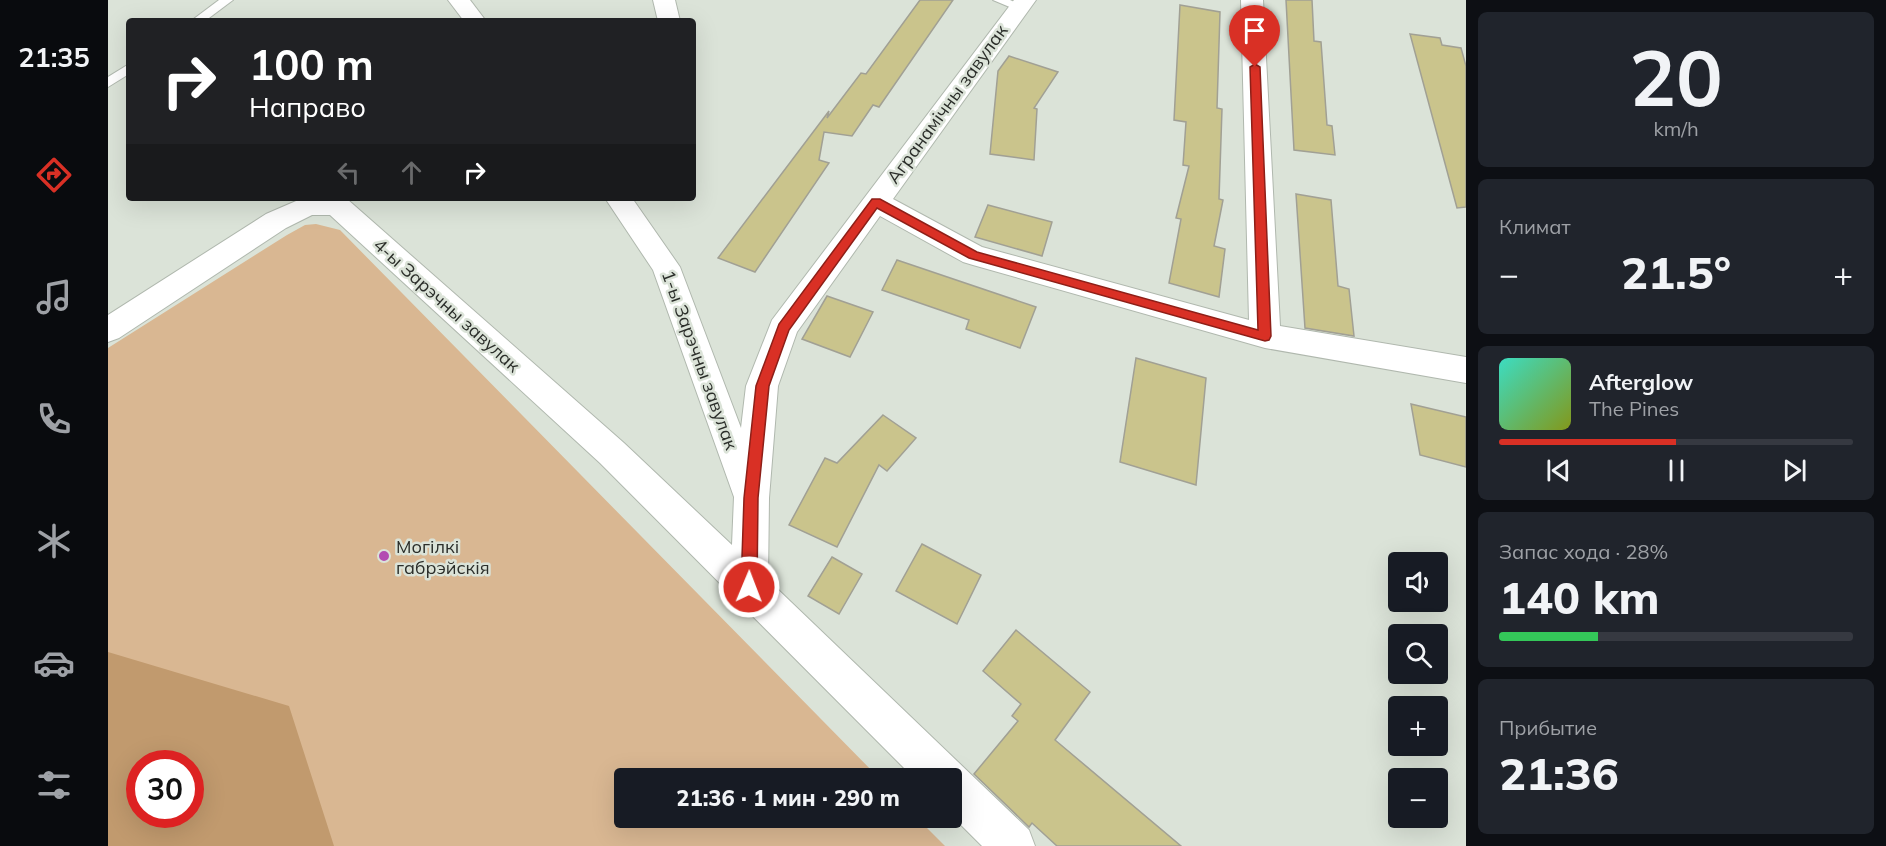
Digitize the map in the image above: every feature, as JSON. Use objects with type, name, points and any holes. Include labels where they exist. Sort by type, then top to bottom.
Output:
[{"type":"street","points":[[459,0],[473,18]]},
{"type":"street","points":[[664,0],[668,18]]},
{"type":"street","points":[[1252,0],[1265,336]]},
{"type":"street","name":"Агранамічны завулак","points":[[749,587],[751,498],[762,386],[783,328],[876,202],[1014,2]]},
{"type":"street","name":"1-ы Зарэчны завулак","points":[[620,201],[666,267],[751,498]]},
{"type":"street","points":[[876,202],[973,255],[1265,336],[1466,370]]},
{"type":"street","name":"4-ы Зарэчны завулак","points":[[108,330],[276,221],[308,206],[337,206],[612,453],[749,587]]},
{"type":"street","points":[[749,587],[934,768]]},
{"type":"street","points":[[962,796],[1013,846]]},
{"type":"lane","points":[[201,18],[227,0]]},
{"type":"lane","points":[[108,83],[126,70]]},
{"type":"shaded area","name":"Могілкі габрэйскія","points":[[316,224],[340,230],[869,768],[614,768],[614,828],[927,828],[945,846],[108,846],[108,348],[305,225]]},
{"type":"shaded area","points":[[108,652],[289,706],[334,846],[108,846]]},
{"type":"building","points":[[920,0],[953,0],[879,107],[873,105],[852,136],[824,132],[819,160],[829,163],[755,272],[718,258],[829,111],[827,118],[861,73],[866,74]]},
{"type":"building","points":[[1286,0],[1312,0],[1314,41],[1321,42],[1327,125],[1332,126],[1335,155],[1294,150]]},
{"type":"building","points":[[1180,5],[1220,12],[1217,108],[1222,109],[1219,199],[1223,200],[1214,246],[1225,249],[1219,297],[1169,283],[1181,219],[1176,218],[1189,166],[1183,165],[1186,122],[1174,120]]},
{"type":"building","points":[[1410,34],[1440,38],[1442,45],[1461,48],[1466,66],[1466,207],[1457,208]]},
{"type":"building","points":[[1009,56],[1058,72],[1034,108],[1037,109],[1034,160],[990,154],[998,71]]},
{"type":"building","points":[[1296,194],[1331,200],[1338,286],[1349,289],[1354,336],[1305,328]]},
{"type":"building","points":[[988,205],[1052,222],[1042,256],[975,237]]},
{"type":"building","points":[[897,260],[1036,307],[1020,348],[966,329],[969,320],[882,290]]},
{"type":"building","points":[[827,296],[873,312],[850,357],[802,339]]},
{"type":"building","points":[[1136,358],[1206,378],[1196,485],[1120,462]]},
{"type":"building","points":[[1411,404],[1466,417],[1466,467],[1420,455]]},
{"type":"building","points":[[883,415],[916,438],[887,471],[879,465],[837,547],[789,525],[825,458],[837,463]]},
{"type":"building","points":[[922,544],[981,575],[957,624],[896,591]]},
{"type":"building","points":[[832,557],[862,574],[839,614],[808,596]]},
{"type":"building","points":[[1016,630],[1090,692],[1055,740],[1181,846],[1057,846],[1032,823],[1029,827],[974,774],[1018,721],[1012,716],[1021,704],[983,671]]},
{"type":"place","name":"Могілкі габрэйскія","points":[[384,556]]},
{"type":"route","points":[[749,587],[751,498],[762,386],[783,328],[876,202],[973,255],[1265,336],[1255,67]]}]
